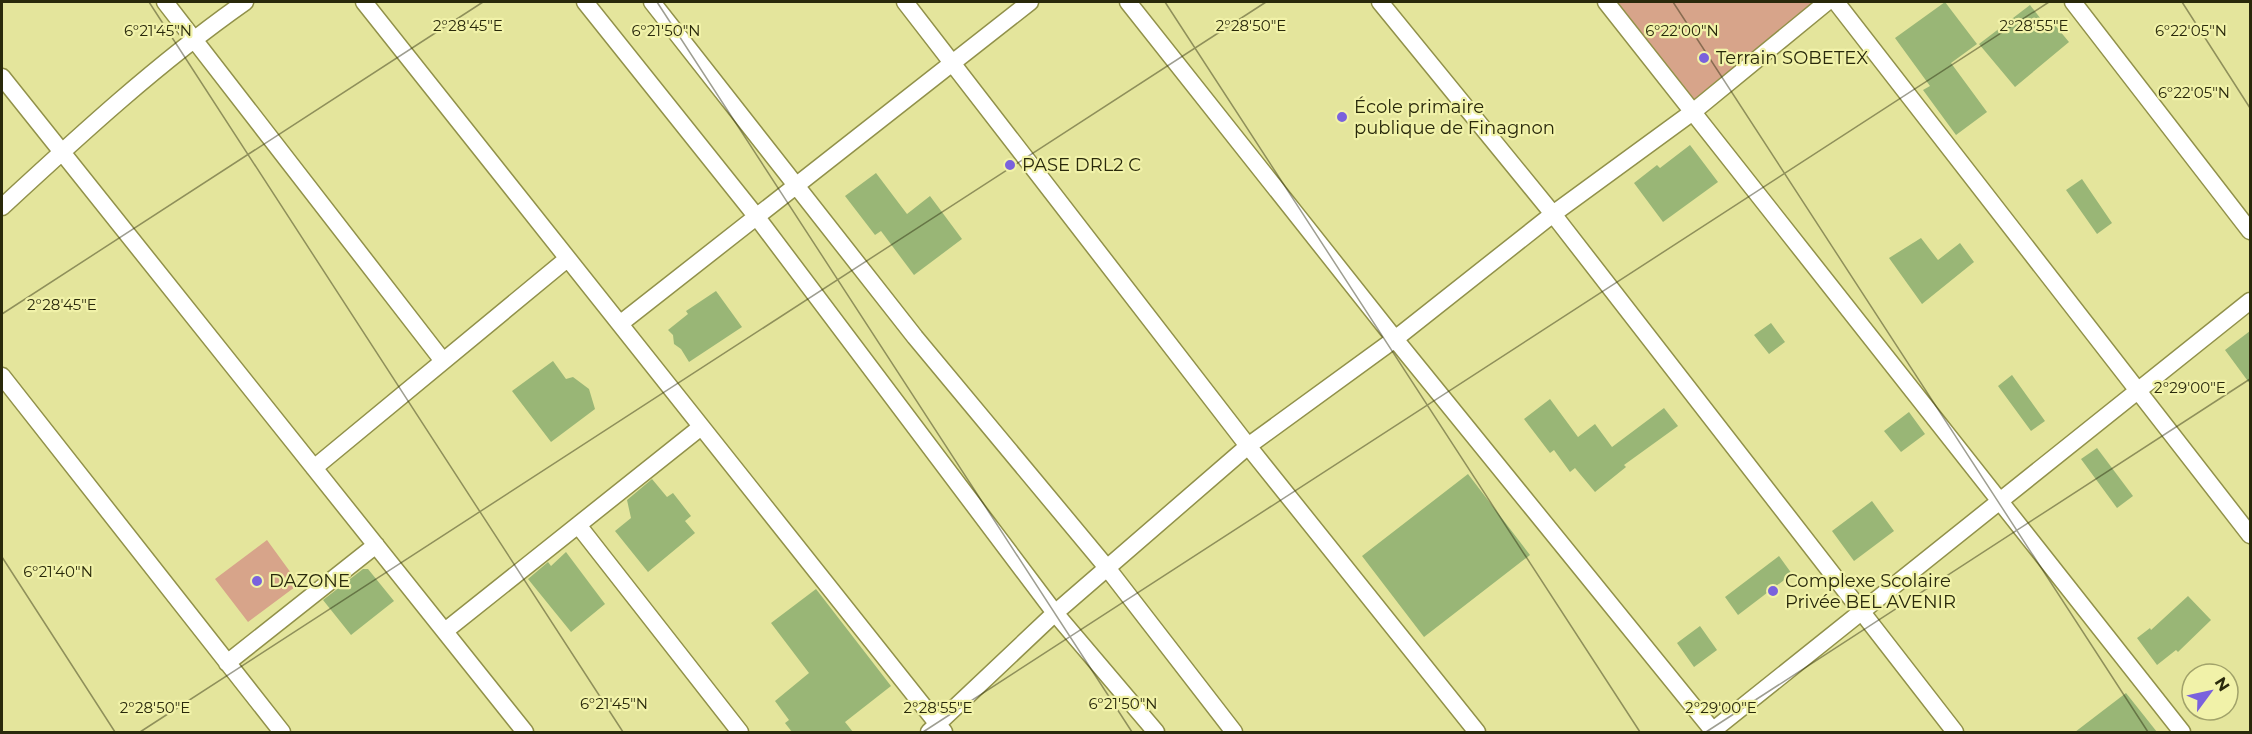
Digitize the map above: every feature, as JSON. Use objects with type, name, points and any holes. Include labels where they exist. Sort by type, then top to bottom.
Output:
[{"type":"street","points":[[165,2],[443,362]]},
{"type":"street","points":[[2,207],[62,151],[194,38],[245,2]]},
{"type":"street","points":[[364,2],[567,259],[621,323],[937,730],[1055,613],[1248,446],[1395,339],[1553,214],[1694,111],[1827,2]]},
{"type":"street","points":[[585,2],[756,216],[1055,613],[1155,732]]},
{"type":"street","points":[[652,2],[915,337],[1108,569],[1234,732]]},
{"type":"street","points":[[905,2],[1248,446],[1477,732]]},
{"type":"street","points":[[621,323],[1030,2]]},
{"type":"street","points":[[1128,2],[1395,339],[1713,732],[2250,301]]},
{"type":"street","points":[[1380,2],[1553,214],[1955,732]]},
{"type":"street","points":[[1606,2],[2182,732]]},
{"type":"street","points":[[1836,2],[2250,535]]},
{"type":"street","points":[[2073,2],[2250,231]]},
{"type":"street","points":[[2,76],[525,732]]},
{"type":"street","points":[[314,468],[567,259]]},
{"type":"street","points":[[2,376],[282,732]]},
{"type":"street","points":[[445,632],[701,426]]},
{"type":"street","points":[[578,525],[740,732]]},
{"type":"street","points":[[227,663],[376,545]]},
{"type":"shaded area","name":"Terrain SOBETEX","points":[[1610,2],[1817,2],[1691,109]]},
{"type":"shaded area","name":"DAZONE","points":[[267,540],[299,584],[248,622],[215,579]]},
{"type":"building","points":[[1945,2],[1977,44],[1951,63],[1987,112],[1956,135],[1923,90],[1930,86],[1895,38]]},
{"type":"building","points":[[2030,5],[2044,23],[2049,18],[2069,42],[2015,87],[1979,44]]},
{"type":"building","points":[[1690,145],[1718,182],[1663,222],[1634,183],[1657,165],[1660,168]]},
{"type":"building","points":[[876,173],[907,214],[930,196],[962,239],[914,275],[881,231],[875,235],[845,196]]},
{"type":"building","points":[[2082,179],[2112,223],[2097,234],[2066,190]]},
{"type":"building","points":[[1921,238],[1938,260],[1960,243],[1974,262],[1922,304],[1889,258]]},
{"type":"building","points":[[716,291],[742,327],[689,362],[681,349],[674,344],[673,335],[668,330],[688,314],[686,311]]},
{"type":"building","points":[[1771,323],[1785,342],[1769,354],[1754,335]]},
{"type":"building","points":[[2250,331],[2250,384],[2225,350]]},
{"type":"building","points":[[553,361],[566,379],[573,377],[589,389],[595,409],[551,442],[512,391]]},
{"type":"building","points":[[2012,375],[2045,421],[2031,431],[1998,386]]},
{"type":"building","points":[[1550,399],[1578,437],[1595,424],[1612,447],[1664,408],[1678,426],[1624,465],[1626,467],[1595,492],[1575,468],[1570,472],[1554,450],[1550,453],[1524,419]]},
{"type":"building","points":[[1909,412],[1925,434],[1901,452],[1884,431]]},
{"type":"building","points":[[2097,448],[2133,496],[2117,508],[2081,459]]},
{"type":"building","points":[[1468,474],[1530,555],[1424,637],[1362,556]]},
{"type":"building","points":[[652,479],[667,497],[673,493],[691,516],[685,521],[695,533],[648,572],[615,531],[631,518],[627,500]]},
{"type":"building","points":[[1872,501],[1894,531],[1854,561],[1832,531]]},
{"type":"building","points":[[566,552],[605,604],[571,632],[528,579],[548,562],[551,566]]},
{"type":"building","points":[[1779,556],[1792,574],[1738,615],[1725,597]]},
{"type":"building","points":[[363,569],[368,569],[394,601],[351,635],[323,600]]},
{"type":"building","points":[[816,589],[891,686],[845,722],[853,732],[792,732],[785,723],[789,720],[775,701],[809,673],[771,623]]},
{"type":"building","points":[[2188,596],[2211,620],[2178,652],[2176,650],[2157,665],[2137,638],[2150,628],[2151,630]]},
{"type":"building","points":[[1700,626],[1717,650],[1694,667],[1677,643]]},
{"type":"building","points":[[2126,693],[2157,732],[2075,732]]},
{"type":"place","name":"Terrain SOBETEX","points":[[1704,58]]},
{"type":"place","name":"École primaire publique de Finagnon","points":[[1342,117]]},
{"type":"place","name":"PASE DRL2 C","points":[[1010,165]]},
{"type":"place","name":"DAZONE","points":[[257,581]]},
{"type":"place","name":"Complexe Scolaire Privée BEL AVENIR","points":[[1773,591]]}]
